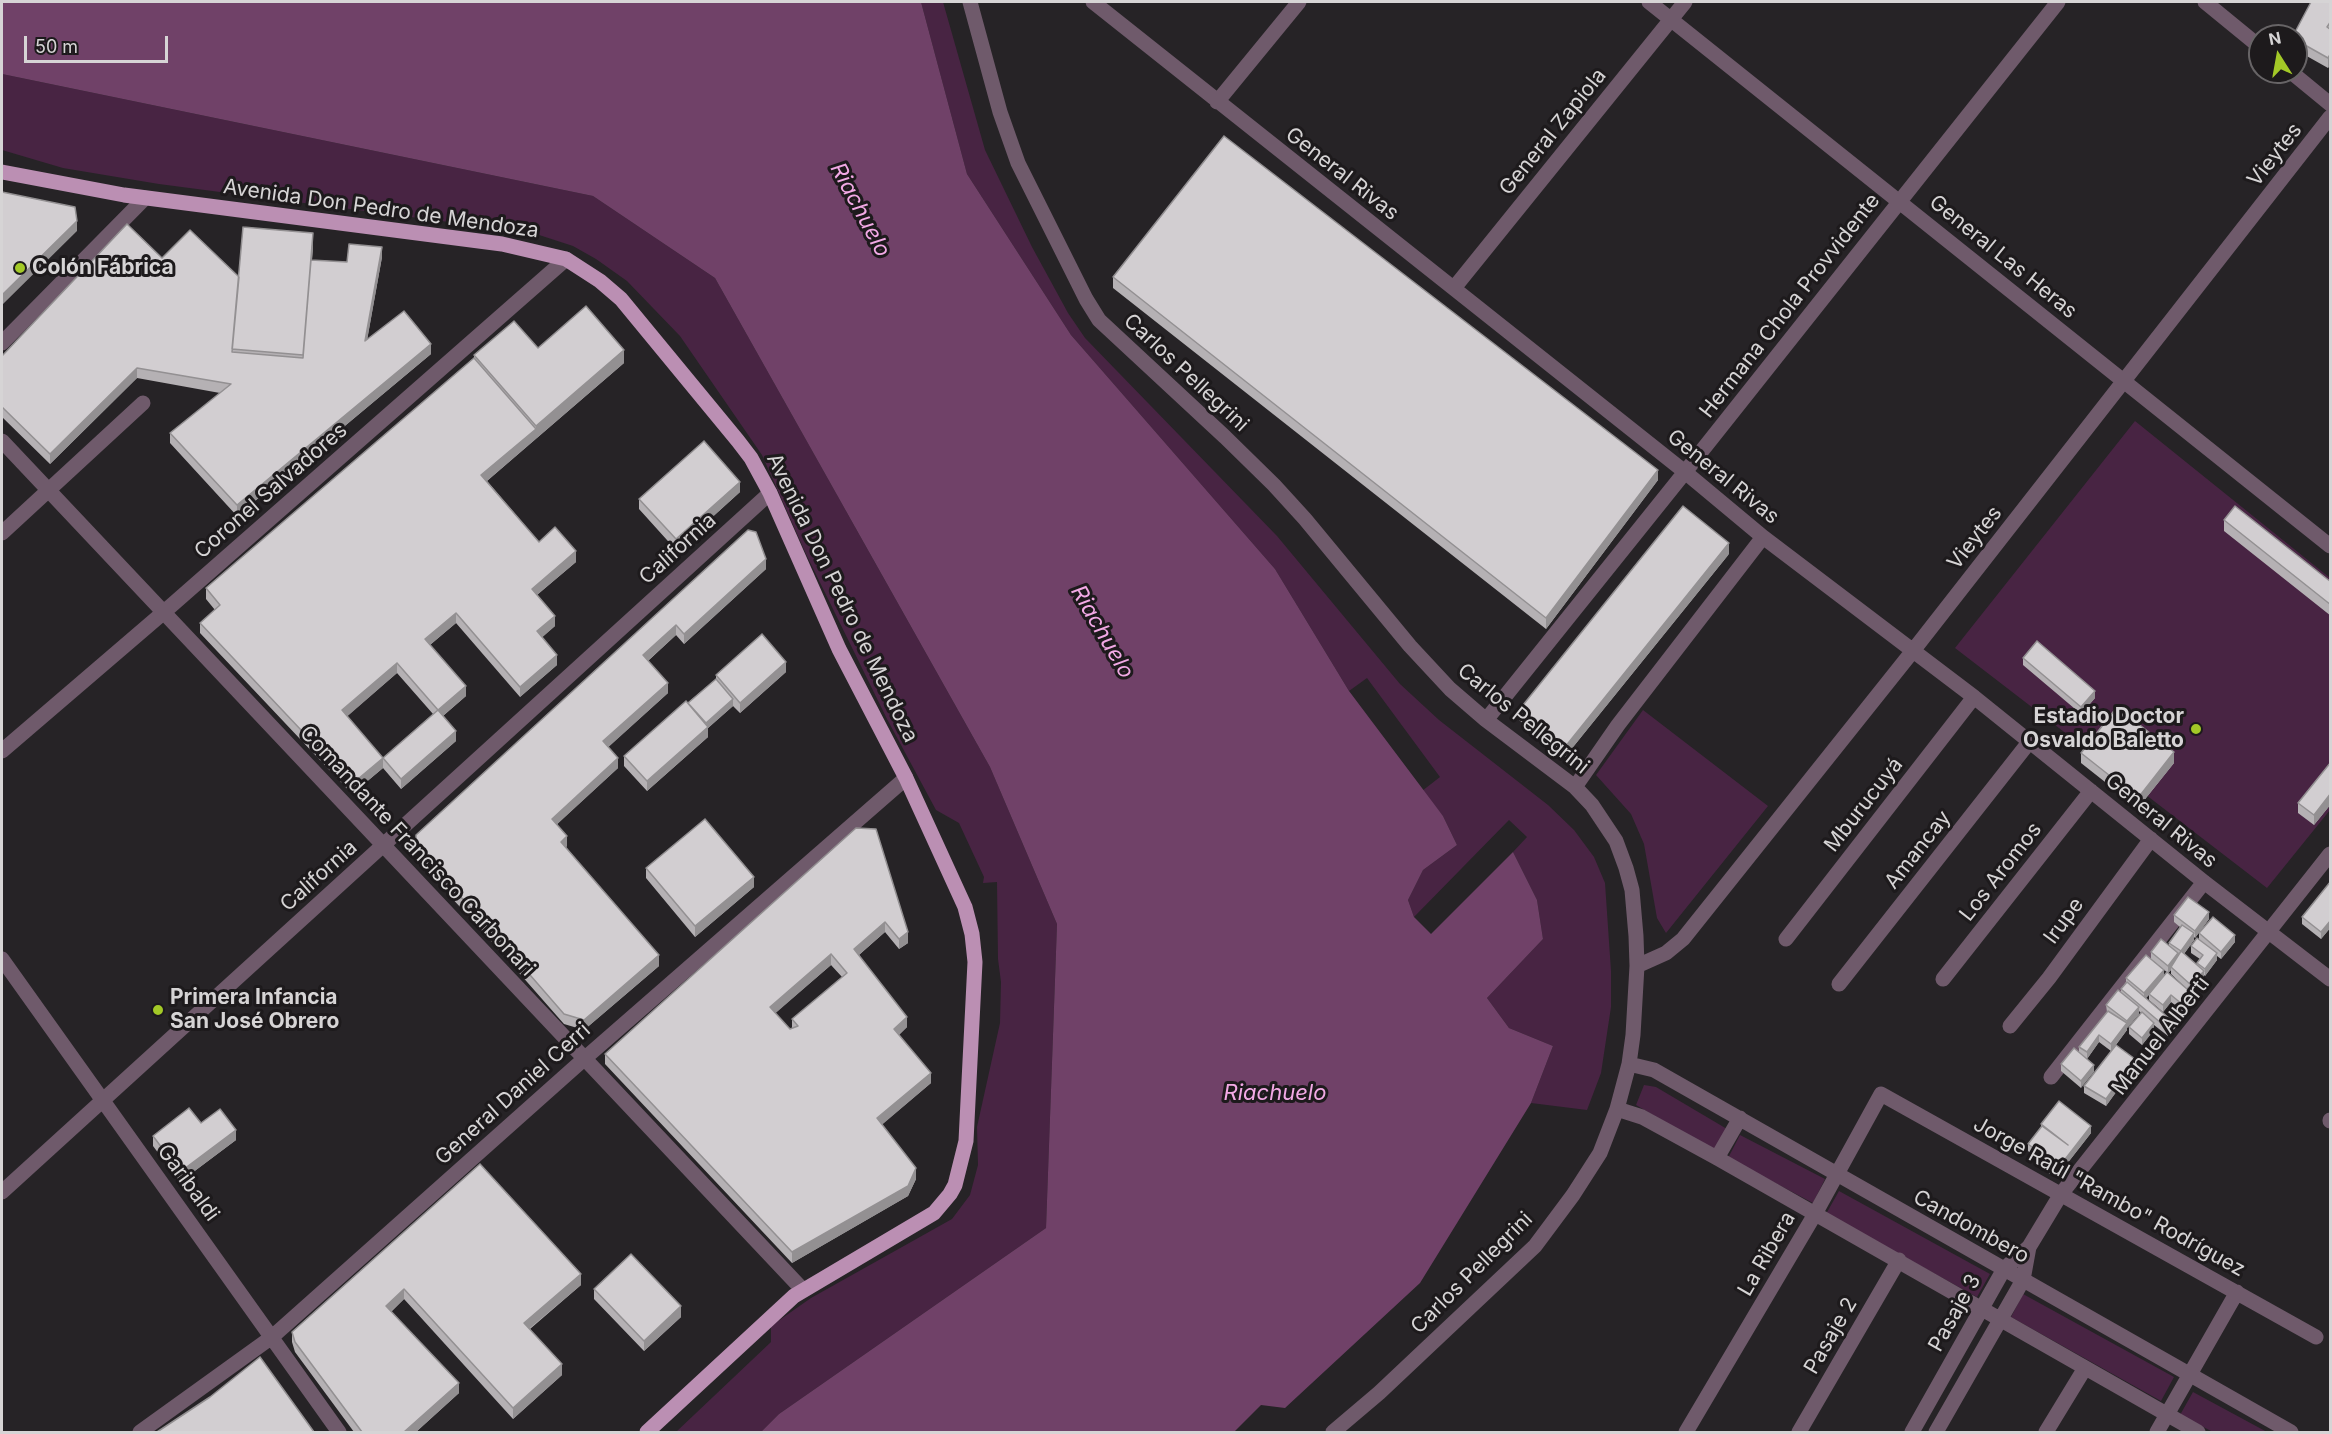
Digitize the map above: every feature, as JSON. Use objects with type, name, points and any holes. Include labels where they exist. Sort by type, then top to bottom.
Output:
[{"type":"main road","name":"Avenida Don Pedro de Mendoza","points":[[2,172],[145,198],[502,244],[566,259],[600,281],[621,299],[738,441],[751,458],[770,493],[848,668],[906,778],[961,898],[972,934],[975,972],[966,1141],[955,1185],[934,1213],[897,1237],[802,1289],[783,1304],[647,1432]]},
{"type":"street","name":"Carlos Pellegrini","points":[[970,2],[1004,123],[1018,163],[1086,299],[1099,320],[1226,437],[1274,485],[1410,646],[1450,689],[1486,720],[1575,787],[1602,819],[1616,841],[1626,868],[1634,907],[1637,966],[1629,1064],[1617,1109],[1600,1153],[1535,1246],[1379,1393],[1333,1432]]},
{"type":"street","name":"General Rivas","points":[[1093,2],[1685,472],[1763,537],[1974,697],[2204,882],[2331,979]]},
{"type":"street","points":[[1217,102],[1299,2]]},
{"type":"street","name":"General Las Heras","points":[[1649,2],[2331,546]]},
{"type":"street","name":"General Zapiola","points":[[1454,288],[1685,2]]},
{"type":"street","name":"Hermana Chola Provvidente","points":[[1486,720],[2058,2]]},
{"type":"street","points":[[2205,2],[2248,37]]},
{"type":"street","points":[[2306,84],[2331,104]]},
{"type":"street","name":"Vieytes","points":[[1637,966],[1666,953],[1683,939],[1912,652],[2331,117]]},
{"type":"street","points":[[2,343],[145,198]]},
{"type":"street","name":"Coronel Salvadores","points":[[2,751],[566,259]]},
{"type":"street","points":[[2,532],[142,403]]},
{"type":"street","name":"Comandante Francisco Carbonari","points":[[2,441],[802,1289]]},
{"type":"street","name":"California","points":[[2,1192],[770,493]]},
{"type":"street","points":[[1575,787],[1618,725],[1763,537]]},
{"type":"street","name":"Mburucuyá","points":[[1786,939],[1974,697]]},
{"type":"street","name":"Amancay","points":[[1839,984],[2030,741]]},
{"type":"street","name":"General Daniel Cerri","points":[[140,1432],[272,1337],[584,1059],[906,778]]},
{"type":"street","name":"Los Aromos","points":[[1943,979],[2091,791]]},
{"type":"street","name":"Irupe","points":[[2010,1026],[2049,978],[2151,839]]},
{"type":"street","name":"Manuel Alberti","points":[[2029,1247],[2061,1194],[2331,854]]},
{"type":"street","points":[[2051,1077],[2204,882]]},
{"type":"street","name":"Garibaldi","points":[[2,960],[339,1432]]},
{"type":"street","name":"Candombero","points":[[1629,1064],[1654,1070],[2291,1432]]},
{"type":"street","name":"Jorge Raúl \"Rambo\" Rodríguez","points":[[1881,1094],[2316,1337]]},
{"type":"street","name":"La Ribera","points":[[1686,1432],[1815,1214],[1881,1094]]},
{"type":"street","points":[[1617,1109],[1642,1117],[1717,1158],[2198,1432]]},
{"type":"street","points":[[1717,1158],[1740,1118]]},
{"type":"street","name":"Pasaje 3","points":[[1912,1432],[2004,1269],[2029,1247]]},
{"type":"street","name":"Pasaje 3","points":[[1936,1432],[2023,1280],[2029,1247]]},
{"type":"street","name":"Pasaje 2","points":[[1799,1432],[1899,1260]]},
{"type":"street","points":[[2157,1432],[2237,1292]]},
{"type":"street","points":[[2046,1432],[2085,1368]]},
{"type":"shaded area","points":[[921,2],[943,2],[985,150],[1032,247],[1068,313],[1085,338],[1277,536],[1400,684],[1439,720],[1548,805],[1574,830],[1594,857],[1605,883],[1611,1007],[1601,1073],[1587,1110],[1531,1103],[1553,1046],[1509,1028],[1487,998],[1543,939],[1537,900],[1513,852],[1527,837],[1509,820],[1414,917],[1408,900],[1423,870],[1457,845],[1443,816],[1422,791],[1440,777],[1367,678],[1349,691],[1275,569],[1071,335],[967,174]]},
{"type":"shaded area","points":[[2,74],[593,196],[715,278],[990,767],[1057,924],[1046,1228],[779,1414],[761,1432],[676,1432],[771,1342],[771,1326],[811,1298],[952,1219],[970,1195],[978,1165],[977,1127],[1000,1023],[1001,982],[998,959],[997,882],[983,883],[984,877],[959,823],[936,810],[887,719],[806,554],[762,455],[680,336],[627,281],[573,246],[533,233],[159,184],[63,168],[2,150]]},
{"type":"shaded area","name":"Estadio Doctor Osvaldo Baletto","points":[[2135,421],[2330,578],[2330,810],[2267,888],[1955,648]]},
{"type":"shaded area","points":[[1643,710],[1768,806],[1666,933],[1657,918],[1644,844],[1631,814],[1596,775]]},
{"type":"shaded area","points":[[1644,1085],[1656,1087],[1727,1129],[1715,1152],[1636,1105]]},
{"type":"shaded area","points":[[1740,1135],[1825,1179],[1813,1203],[1728,1158]]},
{"type":"shaded area","points":[[1839,1191],[1990,1274],[1977,1297],[1826,1214]]},
{"type":"shaded area","points":[[2023,1294],[2174,1377],[2161,1401],[2011,1317]]},
{"type":"shaded area","points":[[2193,1392],[2267,1432],[2213,1432],[2180,1415]]},
{"type":"water","name":"Riachuelo","points":[[2,2],[921,2],[967,174],[1071,335],[1275,569],[1349,691],[1443,816],[1457,845],[1423,870],[1408,900],[1414,917],[1431,934],[1513,852],[1537,900],[1543,939],[1487,998],[1509,1028],[1553,1046],[1531,1103],[1420,1283],[1285,1408],[1261,1405],[1234,1432],[761,1432],[779,1414],[1046,1228],[1057,924],[990,767],[715,278],[593,196],[2,74]]},
{"type":"building","points":[[2311,2],[2331,2],[2331,21],[2327,27],[2331,30],[2331,53],[2328,58],[2308,47],[2308,24],[2299,24]]},
{"type":"building","points":[[1224,136],[1658,470],[1546,618],[1113,277]]},
{"type":"building","name":"Colón Fábrica","points":[[2,192],[75,207],[77,221],[2,295]]},
{"type":"building","points":[[127,224],[162,258],[190,230],[239,277],[232,352],[303,358],[311,260],[347,262],[349,244],[382,247],[365,341],[404,311],[431,344],[237,505],[170,433],[231,384],[137,368],[50,454],[2,407],[2,356]]},
{"type":"building","points":[[243,227],[313,233],[303,355],[232,349]]},
{"type":"building","points":[[586,306],[624,350],[536,426],[474,355],[514,321],[538,348]]},
{"type":"building","points":[[474,358],[536,429],[481,475],[539,542],[555,527],[576,551],[532,589],[555,616],[537,631],[557,655],[520,687],[456,613],[425,639],[466,686],[438,710],[397,663],[342,710],[383,758],[352,784],[200,623],[220,605],[206,588]]},
{"type":"building","points":[[704,441],[740,482],[676,539],[639,499]]},
{"type":"building","points":[[1683,506],[1729,543],[1565,747],[1519,710]]},
{"type":"building","points":[[2235,506],[2331,582],[2331,605],[2224,520]]},
{"type":"building","points":[[748,530],[756,532],[766,559],[684,634],[676,625],[643,655],[668,683],[603,741],[618,758],[552,819],[567,836],[561,842],[659,955],[584,1020],[564,1014],[477,914],[416,850],[416,835]]},
{"type":"building","points":[[762,634],[786,662],[740,703],[716,675]]},
{"type":"building","points":[[2037,641],[2095,691],[2081,707],[2023,658]]},
{"type":"building","points":[[716,679],[733,699],[706,723],[688,703]]},
{"type":"building","points":[[686,701],[708,727],[647,781],[624,756]]},
{"type":"building","points":[[2117,707],[2174,752],[2138,798],[2081,753]]},
{"type":"building","points":[[438,710],[456,731],[401,779],[383,758]]},
{"type":"building","points":[[2331,762],[2331,793],[2314,815],[2298,803]]},
{"type":"building","points":[[705,819],[754,877],[695,926],[646,868]]},
{"type":"building","points":[[856,828],[876,829],[908,932],[899,939],[885,922],[854,949],[907,1017],[894,1029],[931,1073],[877,1118],[916,1168],[908,1186],[792,1252],[605,1054]],"holes":[[[831,954],[847,973],[792,1019],[798,1026],[790,1029],[770,1007]]]},
{"type":"building","points":[[2331,881],[2331,920],[2321,932],[2302,917]]},
{"type":"building","points":[[2188,897],[2209,912],[2195,931],[2174,915]]},
{"type":"building","points":[[2213,917],[2235,935],[2221,952],[2199,933]]},
{"type":"building","points":[[2182,925],[2194,933],[2181,951],[2169,943]]},
{"type":"building","points":[[2197,938],[2217,953],[2205,969],[2197,963],[2203,955],[2191,946]]},
{"type":"building","points":[[2161,939],[2178,953],[2168,966],[2151,952]]},
{"type":"building","points":[[2181,951],[2204,971],[2191,985],[2171,967]]},
{"type":"building","points":[[2146,955],[2164,970],[2144,993],[2126,978]]},
{"type":"building","points":[[2167,972],[2187,989],[2191,985],[2195,989],[2184,1001],[2189,1006],[2168,1029],[2121,989],[2127,982],[2170,1019],[2182,1004],[2171,995],[2163,1005],[2149,994]]},
{"type":"building","points":[[2118,990],[2139,1007],[2127,1021],[2106,1005]]},
{"type":"building","points":[[2108,1011],[2127,1023],[2111,1044],[2099,1035],[2087,1052],[2079,1047]]},
{"type":"building","points":[[2142,1012],[2154,1023],[2142,1038],[2129,1027]]},
{"type":"building","points":[[2116,1045],[2135,1059],[2106,1099],[2084,1086]]},
{"type":"building","points":[[2074,1048],[2094,1065],[2081,1081],[2061,1064]]},
{"type":"building","points":[[2059,1101],[2091,1126],[2059,1167],[2054,1163],[2050,1168],[2038,1158],[2041,1154],[2028,1144],[2042,1126],[2068,1145],[2041,1124]]},
{"type":"building","points":[[189,1108],[201,1123],[220,1109],[236,1130],[180,1172],[153,1136]]},
{"type":"building","points":[[480,1164],[581,1274],[524,1323],[562,1364],[513,1408],[404,1289],[386,1306],[459,1383],[404,1432],[362,1432],[295,1342],[292,1332]]},
{"type":"building","points":[[631,1254],[681,1306],[644,1341],[594,1289]]},
{"type":"building","points":[[260,1357],[314,1432],[157,1432],[210,1397]]},
{"type":"place","name":"Colón Fábrica","points":[[20,268]]},
{"type":"place","name":"Estadio Doctor Osvaldo Baletto","points":[[2196,729]]},
{"type":"place","name":"Primera Infancia San José Obrero","points":[[158,1010]]}]
